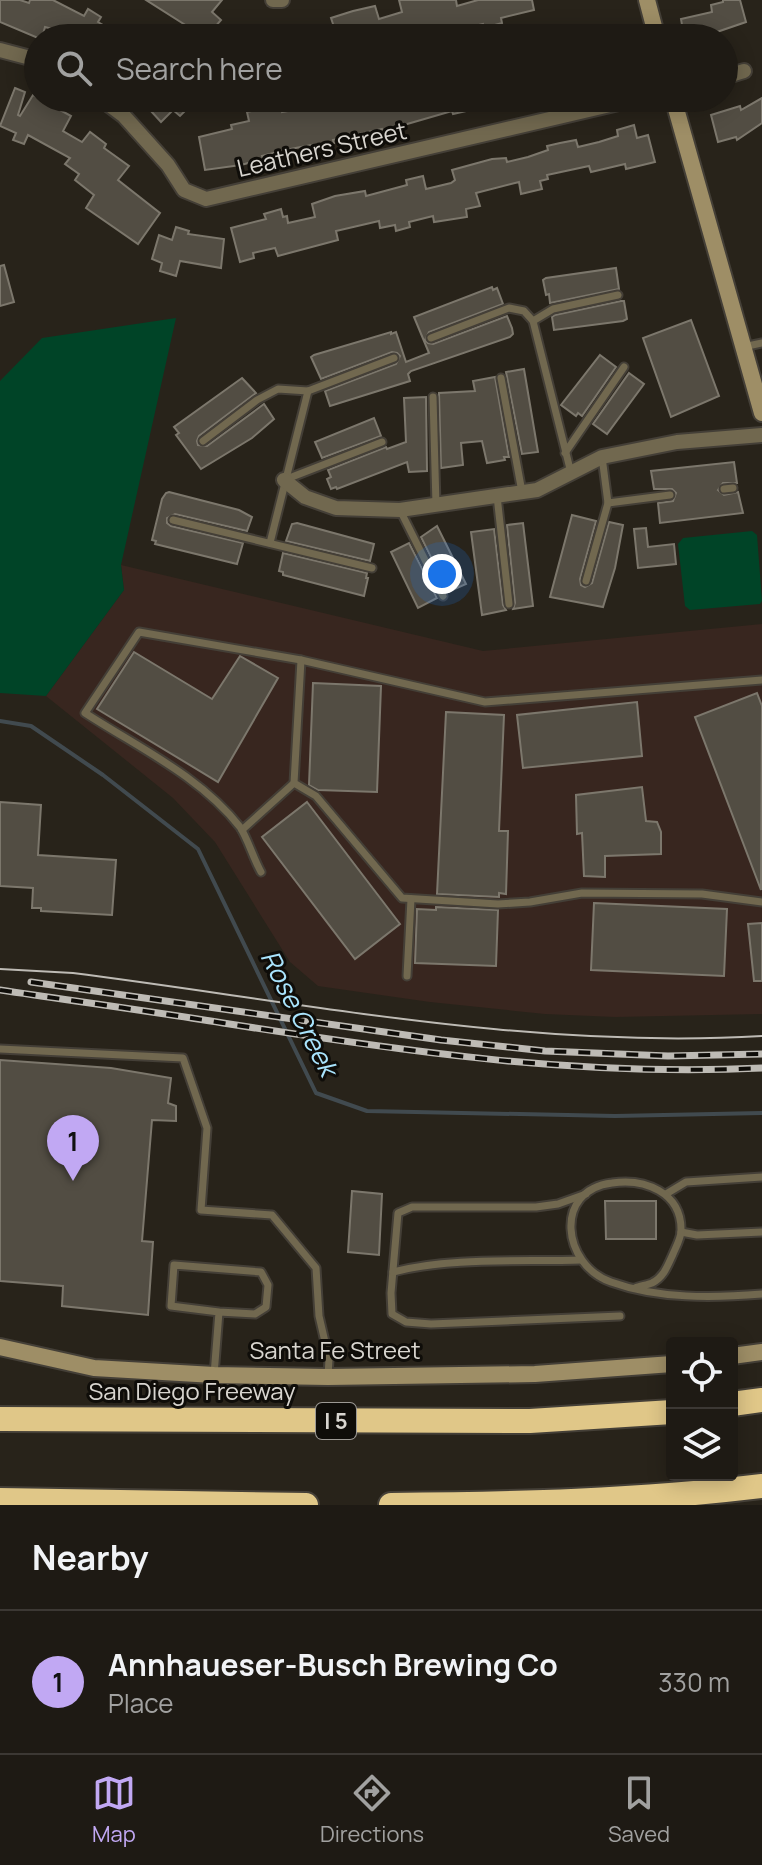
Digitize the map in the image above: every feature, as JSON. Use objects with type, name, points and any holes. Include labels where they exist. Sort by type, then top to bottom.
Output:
[{"type":"highway","points":[[738,1403],[762,1400]]},
{"type":"highway","name":"San Diego Freeway","points":[[0,1419],[530,1421],[666,1412]]},
{"type":"highway","points":[[391,1505],[529,1504],[674,1497],[762,1486]]},
{"type":"highway","points":[[0,1500],[306,1505]]},
{"type":"street","points":[[273,0],[282,0]]},
{"type":"street","points":[[647,0],[653,24]]},
{"type":"street","points":[[0,50],[24,56]]},
{"type":"street","points":[[738,73],[744,71]]},
{"type":"street","name":"Leathers Street","points":[[119,112],[168,165],[184,190],[206,199],[580,112]]},
{"type":"street","points":[[677,112],[762,413]]},
{"type":"street","points":[[284,480],[305,497],[336,508],[400,510],[537,490],[602,457],[677,442],[762,435]]},
{"type":"street","name":"Santa Fe Street","points":[[0,1347],[94,1368],[214,1375],[535,1374],[666,1364]]},
{"type":"street","points":[[738,1355],[762,1352]]},
{"type":"lane","points":[[533,321],[553,309],[618,295]]},
{"type":"lane","points":[[431,338],[509,308],[524,311],[533,321],[571,473]]},
{"type":"lane","points":[[743,347],[762,343]]},
{"type":"lane","points":[[203,441],[257,400],[278,389],[308,391],[394,358]]},
{"type":"lane","points":[[565,453],[624,367]]},
{"type":"lane","points":[[501,378],[522,492]]},
{"type":"lane","points":[[270,543],[308,391]]},
{"type":"lane","points":[[433,397],[436,505]]},
{"type":"lane","points":[[284,480],[382,442]]},
{"type":"lane","points":[[586,581],[608,503],[602,457]]},
{"type":"lane","points":[[608,503],[670,495]]},
{"type":"lane","points":[[497,496],[509,604]]},
{"type":"lane","points":[[400,510],[443,596]]},
{"type":"lane","points":[[173,520],[372,568]]},
{"type":"lane","points":[[261,872],[247,847],[242,830],[195,782],[85,713],[139,632],[301,660],[485,702],[762,680]]},
{"type":"lane","points":[[242,830],[294,783],[301,660]]},
{"type":"lane","points":[[294,783],[316,796],[402,898],[498,904],[582,893],[702,894],[762,902]]},
{"type":"lane","points":[[407,976],[411,899]]},
{"type":"lane","points":[[0,1049],[183,1058],[207,1128],[201,1210],[272,1215],[316,1268],[319,1316],[329,1359],[328,1377]]},
{"type":"lane","points":[[666,1194],[686,1182],[762,1177]]},
{"type":"lane","points":[[620,1316],[474,1323],[406,1322],[392,1314],[398,1213],[412,1207],[536,1207],[558,1204],[603,1184],[623,1181],[647,1183],[666,1194],[677,1213],[681,1232],[665,1271],[654,1282],[635,1288]]},
{"type":"lane","points":[[586,1194],[574,1205],[571,1228],[576,1254],[589,1269],[608,1282],[699,1296],[762,1294]]},
{"type":"lane","points":[[681,1232],[697,1235],[762,1232]]},
{"type":"lane","points":[[393,1272],[435,1265],[581,1260]]},
{"type":"lane","points":[[174,1265],[261,1272],[268,1285],[266,1307],[255,1314],[219,1312],[171,1306],[174,1265]]},
{"type":"lane","points":[[214,1375],[219,1312]]},
{"type":"shaded area","points":[[121,565],[483,651],[762,624],[762,1014],[615,1017],[545,1014],[318,986],[290,962],[215,842],[173,798],[46,696],[124,590]]},
{"type":"green space","points":[[176,318],[121,565],[124,590],[46,696],[0,693],[0,381],[42,338]]},
{"type":"green space","points":[[752,531],[757,535],[760,604],[690,610],[685,606],[678,544],[683,538]]},
{"type":"building","points":[[0,0],[29,3],[30,0],[53,0],[84,16],[88,9],[101,17],[98,22],[101,24],[24,24],[24,32],[0,22]]},
{"type":"building","points":[[146,0],[222,0],[212,12],[221,20],[218,24],[184,24]]},
{"type":"building","points":[[399,0],[456,0],[457,6],[478,0],[532,0],[534,10],[501,18],[502,23],[498,24],[333,24],[331,18],[375,6],[379,19],[402,12]]},
{"type":"building","points":[[740,0],[746,22],[738,25],[682,24],[681,19],[712,12],[711,5]]},
{"type":"building","points":[[15,88],[24,92],[20,116],[24,110],[24,112],[64,112],[71,116],[63,131],[82,142],[90,132],[106,144],[104,148],[129,166],[118,180],[160,213],[138,244],[86,208],[94,195],[75,180],[79,174],[65,164],[70,158],[28,135],[24,144],[13,140],[16,133],[0,126]]},
{"type":"building","points":[[762,98],[762,123],[737,140],[736,137],[718,142],[711,115],[738,112],[740,106],[741,110]]},
{"type":"building","points":[[152,112],[171,112],[161,122]]},
{"type":"building","points":[[247,112],[449,112],[383,131],[333,140],[334,143],[285,150],[241,165],[205,170],[199,137],[232,129],[231,125],[249,121]]},
{"type":"building","points":[[634,125],[637,138],[648,135],[655,162],[626,169],[625,164],[591,172],[589,166],[547,175],[548,179],[540,181],[542,189],[521,194],[519,182],[476,193],[480,206],[466,209],[467,217],[434,222],[433,216],[409,222],[410,227],[396,231],[395,225],[380,228],[379,221],[336,231],[338,240],[278,256],[275,248],[253,253],[254,258],[240,262],[231,228],[266,219],[264,214],[281,209],[288,223],[315,217],[312,204],[335,196],[365,191],[366,196],[407,185],[406,180],[423,176],[426,189],[451,183],[455,180],[452,170],[492,159],[506,158],[507,162],[528,157],[548,150],[547,146],[560,143],[576,140],[578,147],[599,142],[618,136],[617,130]]},
{"type":"building","points":[[176,227],[189,231],[188,234],[224,239],[221,268],[180,261],[176,276],[160,271],[162,263],[152,259],[159,235],[172,240]]},
{"type":"building","points":[[4,265],[14,302],[0,306],[0,266]]},
{"type":"building","points":[[616,268],[619,289],[550,303],[549,294],[546,295],[543,280],[546,278]]},
{"type":"building","points":[[492,287],[493,290],[497,288],[503,304],[429,332],[425,340],[433,344],[507,316],[513,334],[510,337],[411,371],[408,374],[410,381],[330,406],[325,391],[396,364],[400,356],[392,352],[321,379],[311,357],[396,332],[406,362],[429,353],[414,317]]},
{"type":"building","points":[[624,301],[627,319],[623,321],[554,330],[552,317],[555,315]]},
{"type":"building","points":[[691,320],[719,396],[671,417],[643,338]]},
{"type":"building","points":[[600,355],[616,367],[582,416],[578,413],[576,416],[561,405]]},
{"type":"building","points":[[524,369],[538,452],[522,454],[506,372]]},
{"type":"building","points":[[629,373],[644,384],[607,434],[593,424]]},
{"type":"building","points":[[495,377],[509,457],[487,463],[482,441],[461,443],[463,465],[441,468],[439,393],[475,391],[473,381]]},
{"type":"building","points":[[242,378],[256,393],[199,436],[198,445],[207,446],[264,404],[274,419],[252,438],[201,469],[176,435],[179,433],[174,427]]},
{"type":"building","points":[[426,397],[427,471],[409,472],[407,462],[331,489],[328,470],[406,442],[404,398]]},
{"type":"building","points":[[374,418],[381,436],[322,458],[315,442]]},
{"type":"building","points":[[734,462],[737,483],[723,483],[718,490],[724,495],[738,492],[743,513],[660,523],[658,503],[673,501],[676,493],[672,489],[654,489],[651,471]]},
{"type":"building","points":[[169,492],[239,510],[252,517],[247,531],[175,514],[167,518],[171,526],[243,543],[237,564],[155,544],[156,541],[152,540],[162,499]]},
{"type":"building","points":[[572,515],[596,521],[580,579],[585,587],[592,583],[609,522],[623,525],[615,568],[603,607],[550,597]]},
{"type":"building","points":[[523,523],[533,606],[513,609],[515,603],[507,525]]},
{"type":"building","points":[[292,524],[374,544],[370,561],[286,541]]},
{"type":"building","points":[[437,526],[466,584],[448,592],[421,537]]},
{"type":"building","points":[[646,528],[648,547],[674,544],[676,564],[638,568],[634,529]]},
{"type":"building","points":[[494,529],[506,610],[482,615],[471,532]]},
{"type":"building","points":[[409,543],[437,598],[418,608],[391,552]]},
{"type":"building","points":[[283,553],[367,573],[364,596],[283,575],[279,571]]},
{"type":"building","points":[[134,652],[212,699],[240,656],[278,678],[218,782],[97,709]]},
{"type":"building","points":[[313,683],[381,686],[377,792],[318,790],[309,785]]},
{"type":"building","points":[[757,693],[762,706],[761,890],[695,717]]},
{"type":"building","points":[[637,702],[642,756],[523,768],[517,715]]},
{"type":"building","points":[[446,712],[504,715],[499,831],[508,831],[506,894],[499,893],[499,897],[437,894]]},
{"type":"building","points":[[642,787],[646,821],[657,822],[661,832],[661,854],[605,856],[605,877],[584,876],[582,833],[577,834],[576,795]]},
{"type":"building","points":[[0,802],[41,805],[38,855],[116,860],[112,915],[41,911],[41,908],[32,908],[33,888],[0,886]]},
{"type":"building","points":[[307,802],[400,924],[355,959],[262,837]]},
{"type":"building","points":[[594,903],[727,909],[724,976],[591,970]]},
{"type":"building","points":[[436,907],[498,910],[496,966],[415,963],[417,909],[436,910]]},
{"type":"building","points":[[762,923],[762,981],[754,981],[748,924]]},
{"type":"building","points":[[0,1060],[111,1068],[171,1078],[168,1103],[176,1106],[176,1121],[152,1120],[142,1241],[153,1242],[148,1315],[62,1306],[63,1286],[0,1281]]},
{"type":"building","points":[[352,1191],[382,1194],[379,1255],[348,1252]]},
{"type":"building","points":[[605,1201],[656,1201],[656,1239],[606,1239]]},
{"type":"waterway","name":"Rose Creek","points":[[0,721],[31,726],[103,775],[198,849],[316,1093],[367,1111],[615,1116],[762,1113]]},
{"type":"tram line","points":[[0,969],[73,973],[416,1021],[503,1030],[675,1039],[762,1036]]},
{"type":"railway","points":[[31,982],[441,1040],[545,1051],[668,1056],[762,1054]]},
{"type":"railway","points":[[0,990],[357,1043],[491,1059],[626,1069],[762,1068]]},
{"type":"place","name":"Annhaueser-Busch Brewing Co","points":[[73,1181]]}]
